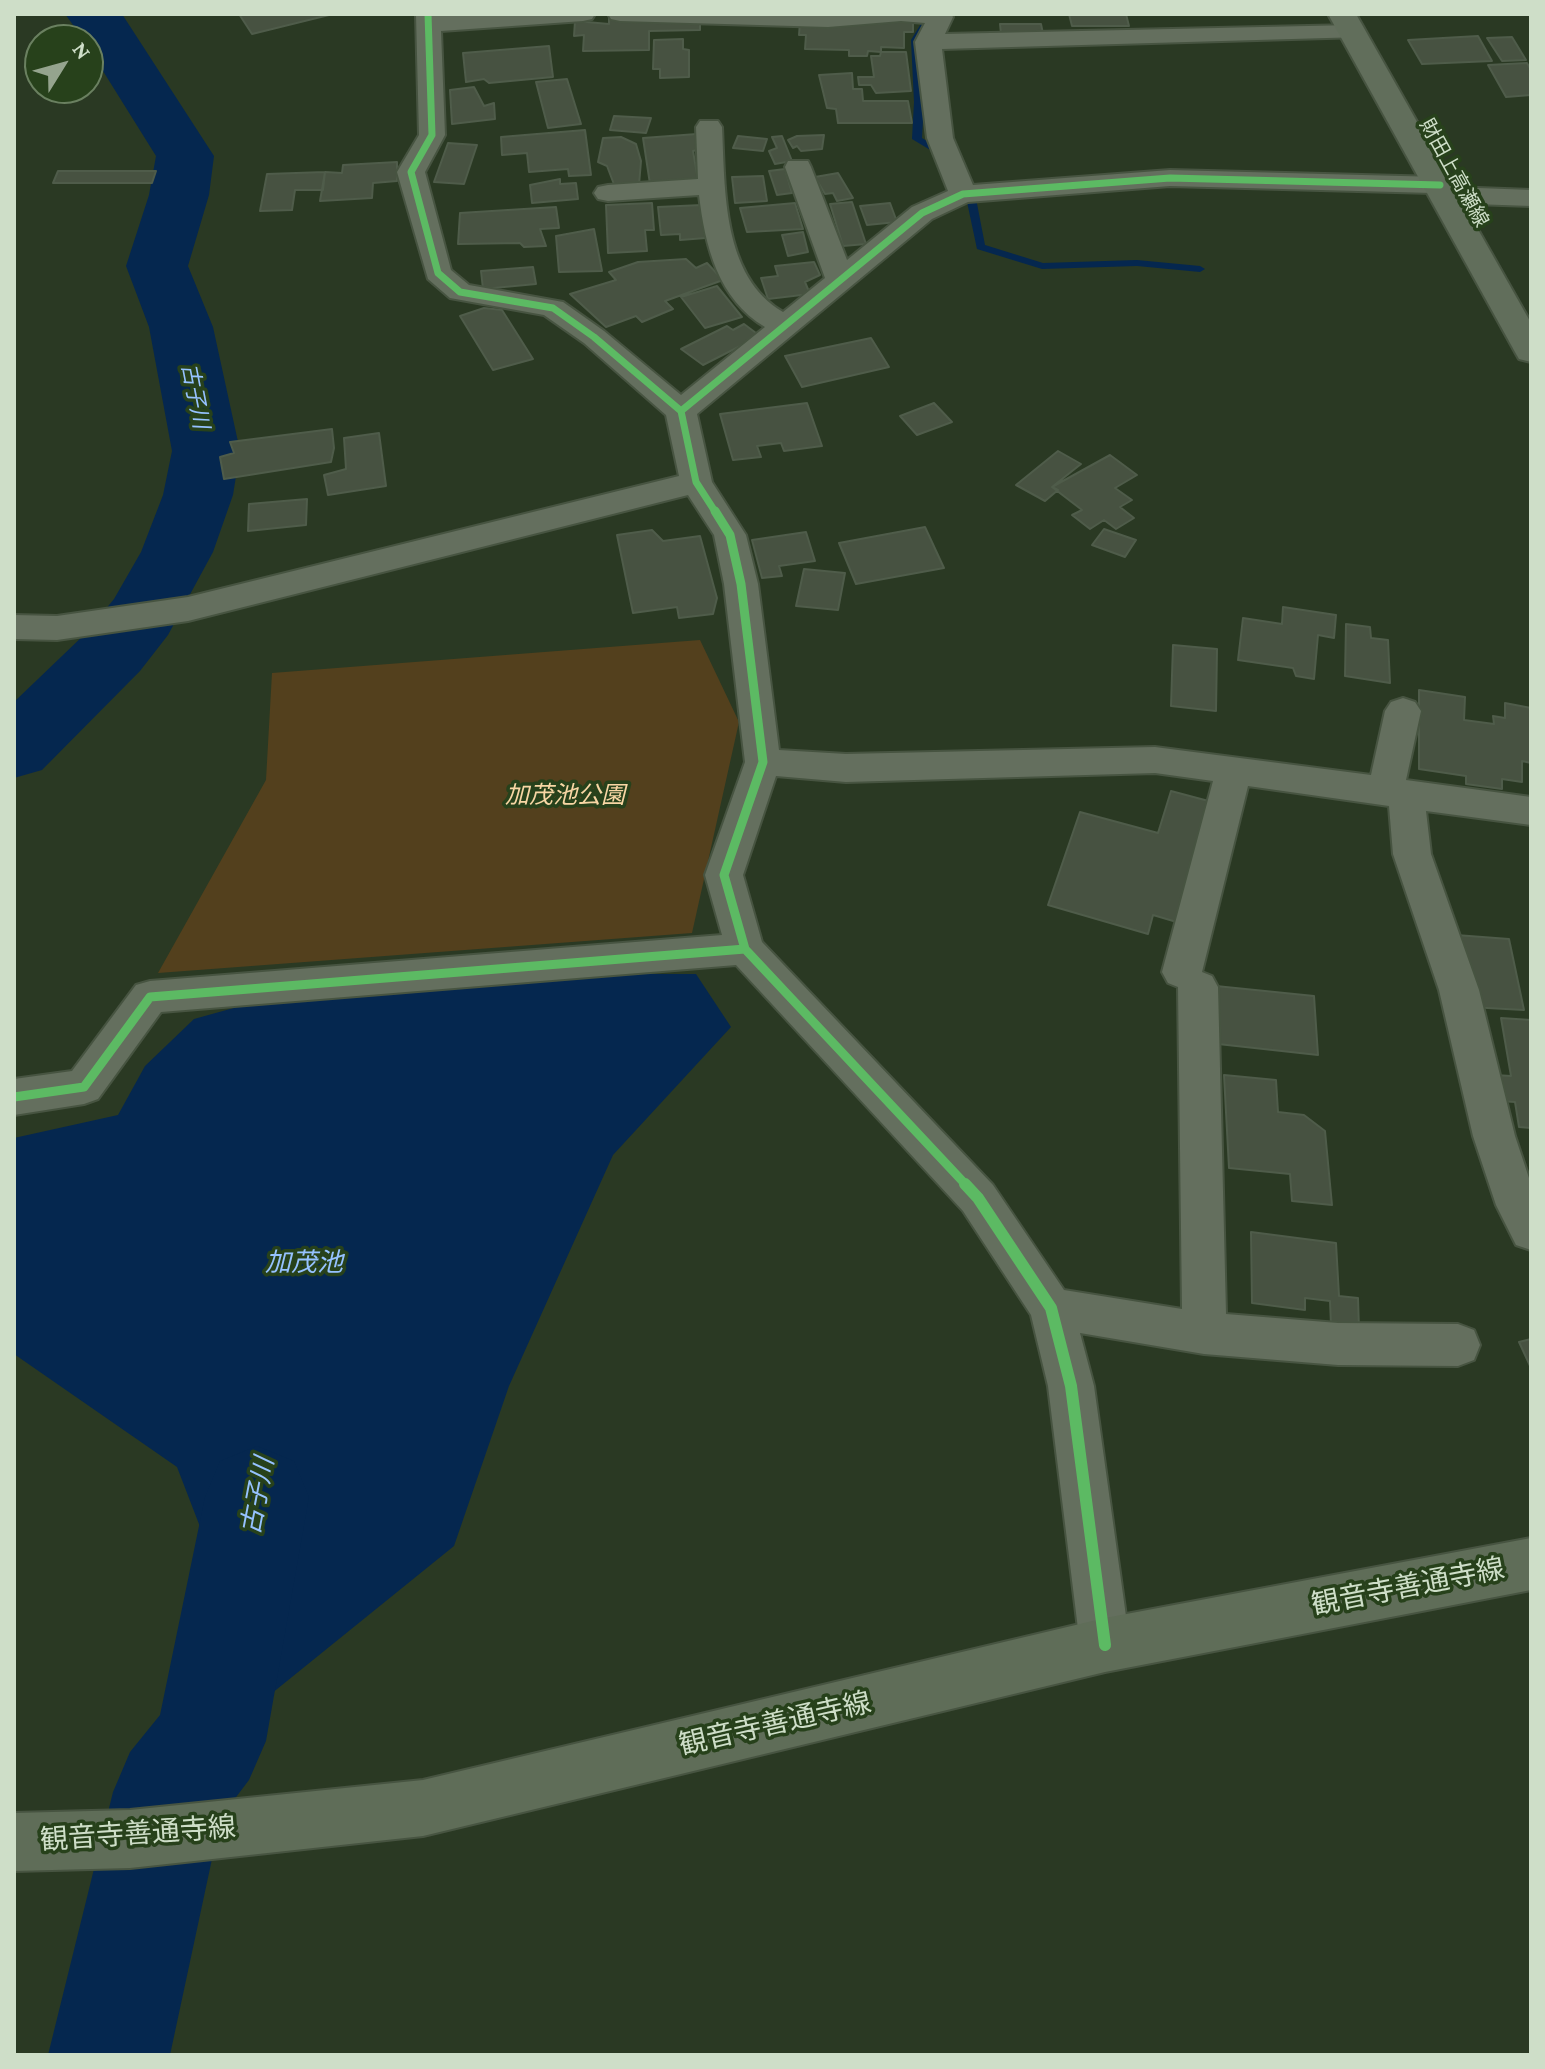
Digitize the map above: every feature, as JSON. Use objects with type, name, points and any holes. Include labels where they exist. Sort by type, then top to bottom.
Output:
[{"type":"main road","name":"財田上高瀬線","points":[[1348,23],[1531,352]]},
{"type":"main road","name":"観音寺善通寺線","points":[[14,1842],[157,1836],[423,1808],[1105,1645],[1531,1564]]},
{"type":"street","points":[[583,14],[429,19],[432,135],[411,172],[438,273],[460,292],[553,308],[594,337],[681,411],[696,482],[730,535],[741,584],[763,762],[724,875],[745,949],[978,1198],[1051,1308],[1071,1386],[1105,1645]]},
{"type":"street","points":[[620,14],[828,20],[901,14],[942,16],[928,42],[940,138],[963,194]]},
{"type":"street","points":[[928,42],[1348,23]]},
{"type":"street","points":[[709,127],[712,186],[723,258],[750,303],[786,326]]},
{"type":"street","points":[[798,167],[840,281]]},
{"type":"street","points":[[681,411],[922,213],[963,194],[1170,178],[1443,190],[1531,198]]},
{"type":"street","points":[[608,193],[712,186]]},
{"type":"street","points":[[14,627],[57,628],[188,609],[696,482]]},
{"type":"street","points":[[1403,711],[1395,794],[1412,854],[1459,990],[1494,1136],[1517,1205],[1531,1231]]},
{"type":"street","points":[[763,762],[846,768],[1155,760],[1531,811]]},
{"type":"street","points":[[1204,1333],[1190,979],[1234,770]]},
{"type":"street","points":[[14,1097],[84,1087],[150,997],[745,949]]},
{"type":"street","points":[[1051,1308],[1204,1333],[1338,1344],[1458,1345]]},
{"type":"green space","name":"加茂池公園","points":[[700,640],[739,722],[692,933],[158,973],[266,780],[272,673]]},
{"type":"water","name":"加茂池","points":[[529,974],[696,974],[731,1027],[613,1155],[509,1386],[454,1546],[266,1698],[177,1467],[14,1354],[14,1138],[118,1115],[145,1066],[194,1019],[313,986]]},
{"type":"building","points":[[239,14],[333,14],[252,34]]},
{"type":"building","points":[[1069,14],[1126,14],[1129,26],[1072,26]]},
{"type":"building","points":[[700,17],[700,30],[649,31],[649,50],[583,51],[584,35],[574,36],[575,21],[609,24],[609,18]]},
{"type":"building","points":[[879,19],[913,20],[913,32],[904,32],[904,48],[881,47],[881,52],[868,51],[867,56],[849,56],[849,50],[805,49],[806,35],[799,35],[800,22],[879,24]]},
{"type":"building","points":[[1000,24],[1041,24],[1043,34],[1001,34]]},
{"type":"building","points":[[1478,36],[1492,61],[1422,64],[1408,40]]},
{"type":"building","points":[[1512,37],[1526,60],[1502,61],[1487,38]]},
{"type":"building","points":[[683,39],[683,49],[689,50],[689,77],[660,78],[660,69],[653,69],[654,40]]},
{"type":"building","points":[[549,46],[553,77],[466,82],[463,53]]},
{"type":"building","points":[[881,52],[906,52],[911,91],[876,93],[871,85],[859,85],[858,77],[874,77],[871,56],[880,56]]},
{"type":"building","points":[[1527,63],[1531,70],[1531,95],[1506,97],[1488,65]]},
{"type":"building","points":[[852,73],[853,89],[862,89],[863,101],[908,101],[912,123],[838,123],[836,109],[827,108],[819,75]]},
{"type":"building","points":[[567,79],[581,124],[548,128],[536,82]]},
{"type":"building","points":[[474,87],[484,106],[494,103],[495,119],[452,124],[450,90]]},
{"type":"building","points":[[614,116],[651,118],[646,133],[610,130]]},
{"type":"building","points":[[585,130],[591,175],[569,176],[568,169],[529,172],[527,153],[502,155],[501,137]]},
{"type":"building","points":[[697,134],[700,149],[693,151],[698,180],[650,184],[643,138]]},
{"type":"building","points":[[824,135],[822,149],[801,151],[797,146],[793,148],[788,140],[797,136]]},
{"type":"building","points":[[738,136],[767,139],[763,151],[733,148]]},
{"type":"building","points":[[782,136],[792,161],[775,164],[769,151],[777,148],[772,137]]},
{"type":"building","points":[[621,137],[636,144],[641,161],[639,185],[615,187],[607,166],[598,162],[603,138]]},
{"type":"building","points":[[448,143],[477,145],[464,184],[434,182]]},
{"type":"building","points":[[397,162],[397,181],[373,183],[372,198],[320,201],[325,172],[342,173],[343,165]]},
{"type":"building","points":[[785,169],[792,193],[777,195],[769,171]]},
{"type":"building","points":[[58,171],[156,171],[152,183],[53,183]]},
{"type":"building","points":[[325,172],[323,190],[295,190],[292,210],[260,211],[267,174]]},
{"type":"building","points":[[838,173],[853,198],[837,201],[833,193],[825,194],[815,177]]},
{"type":"building","points":[[763,176],[767,201],[735,203],[732,177]]},
{"type":"building","points":[[560,179],[560,184],[576,183],[578,199],[532,203],[530,185]]},
{"type":"building","points":[[852,202],[866,244],[843,246],[830,204]]},
{"type":"building","points":[[652,203],[654,230],[645,230],[647,251],[608,253],[606,205]]},
{"type":"building","points":[[795,203],[803,229],[747,232],[740,208]]},
{"type":"building","points":[[890,203],[897,222],[867,225],[860,206]]},
{"type":"building","points":[[702,205],[706,238],[680,240],[680,234],[661,235],[658,207]]},
{"type":"building","points":[[556,207],[559,228],[540,229],[546,246],[524,247],[520,243],[458,244],[460,213]]},
{"type":"building","points":[[594,229],[602,271],[559,272],[556,236]]},
{"type":"building","points":[[803,232],[808,252],[788,256],[782,235]]},
{"type":"building","points":[[686,259],[696,268],[707,263],[723,280],[665,301],[673,309],[642,322],[636,316],[606,327],[570,294],[616,280],[609,272],[638,262]]},
{"type":"building","points":[[814,262],[820,275],[805,282],[810,294],[768,299],[761,278],[778,276],[775,266]]},
{"type":"building","points":[[533,267],[536,284],[483,289],[481,271]]},
{"type":"building","points":[[717,286],[742,317],[705,328],[681,297]]},
{"type":"building","points":[[484,308],[502,310],[533,359],[493,370],[460,316]]},
{"type":"building","points":[[744,324],[760,336],[703,365],[681,349],[727,326],[733,330]]},
{"type":"building","points":[[871,338],[889,367],[802,387],[785,356]]},
{"type":"building","points":[[807,403],[822,446],[784,451],[781,443],[757,446],[761,457],[733,460],[720,414]]},
{"type":"building","points":[[934,403],[952,422],[917,435],[900,416]]},
{"type":"building","points":[[332,429],[334,448],[331,462],[224,479],[220,457],[234,453],[230,442]]},
{"type":"building","points":[[379,433],[386,486],[328,495],[324,475],[346,469],[344,438]]},
{"type":"building","points":[[1058,451],[1081,464],[1052,487],[1058,490],[1045,501],[1016,485]]},
{"type":"building","points":[[1110,455],[1137,475],[1115,488],[1132,500],[1120,507],[1134,518],[1116,529],[1104,520],[1090,529],[1072,515],[1082,510],[1052,487]]},
{"type":"building","points":[[307,499],[306,525],[248,531],[249,504]]},
{"type":"building","points":[[925,527],[944,568],[856,584],[839,543]]},
{"type":"building","points":[[1104,529],[1136,540],[1125,557],[1092,545]]},
{"type":"building","points":[[652,530],[663,541],[700,536],[717,598],[713,614],[679,618],[677,607],[633,613],[617,535]]},
{"type":"building","points":[[806,532],[815,561],[779,566],[782,576],[762,578],[752,540]]},
{"type":"building","points":[[804,569],[845,573],[838,610],[796,606]]},
{"type":"building","points":[[1283,607],[1336,615],[1334,638],[1318,635],[1314,679],[1296,676],[1293,668],[1238,660],[1243,618],[1282,624]]},
{"type":"building","points":[[1346,624],[1370,627],[1371,638],[1388,640],[1390,683],[1345,676]]},
{"type":"building","points":[[1173,645],[1217,649],[1216,711],[1171,706]]},
{"type":"building","points":[[1419,690],[1465,697],[1464,720],[1494,724],[1493,716],[1505,718],[1505,703],[1531,708],[1531,763],[1522,761],[1522,782],[1502,779],[1502,789],[1466,784],[1466,776],[1419,769]]},
{"type":"building","points":[[1171,791],[1216,803],[1180,923],[1153,915],[1148,934],[1048,905],[1080,812],[1158,833]]},
{"type":"building","points":[[1456,935],[1509,939],[1524,1010],[1469,1007]]},
{"type":"building","points":[[1216,986],[1314,996],[1318,1055],[1218,1044]]},
{"type":"building","points":[[1501,1018],[1531,1020],[1531,1128],[1519,1127],[1515,1102],[1499,1101],[1495,1075],[1511,1076]]},
{"type":"building","points":[[1224,1075],[1276,1080],[1278,1112],[1304,1115],[1325,1131],[1332,1205],[1292,1201],[1290,1174],[1229,1168]]},
{"type":"building","points":[[1251,1232],[1336,1243],[1339,1296],[1358,1298],[1359,1329],[1331,1325],[1330,1301],[1305,1298],[1305,1310],[1252,1303]]},
{"type":"building","points":[[1531,1339],[1531,1368],[1519,1342]]},
{"type":"waterway","name":"古子川","points":[[14,749],[113,652],[142,616],[177,552],[198,495],[206,451],[181,327],[157,266],[179,195],[185,156],[92,14]]},
{"type":"waterway","points":[[931,14],[915,40],[919,102],[917,139],[947,157]]},
{"type":"waterway","points":[[968,183],[980,247],[1042,266],[1137,263],[1200,269]]},
{"type":"waterway","name":"古子川","points":[[109,2055],[170,1792],[210,1741],[257,1497]]},
{"type":"cycle path","points":[[428,14],[432,135],[411,172],[438,273],[460,292],[553,308],[594,337],[681,411],[696,482],[730,535],[741,584],[763,762],[724,875],[745,949],[978,1198],[1051,1308],[1071,1386],[1105,1645]]},
{"type":"cycle path","points":[[681,411],[922,213],[963,194],[1170,178],[1440,185]]},
{"type":"cycle path","points":[[14,1097],[84,1087],[150,997],[745,949]]}]
